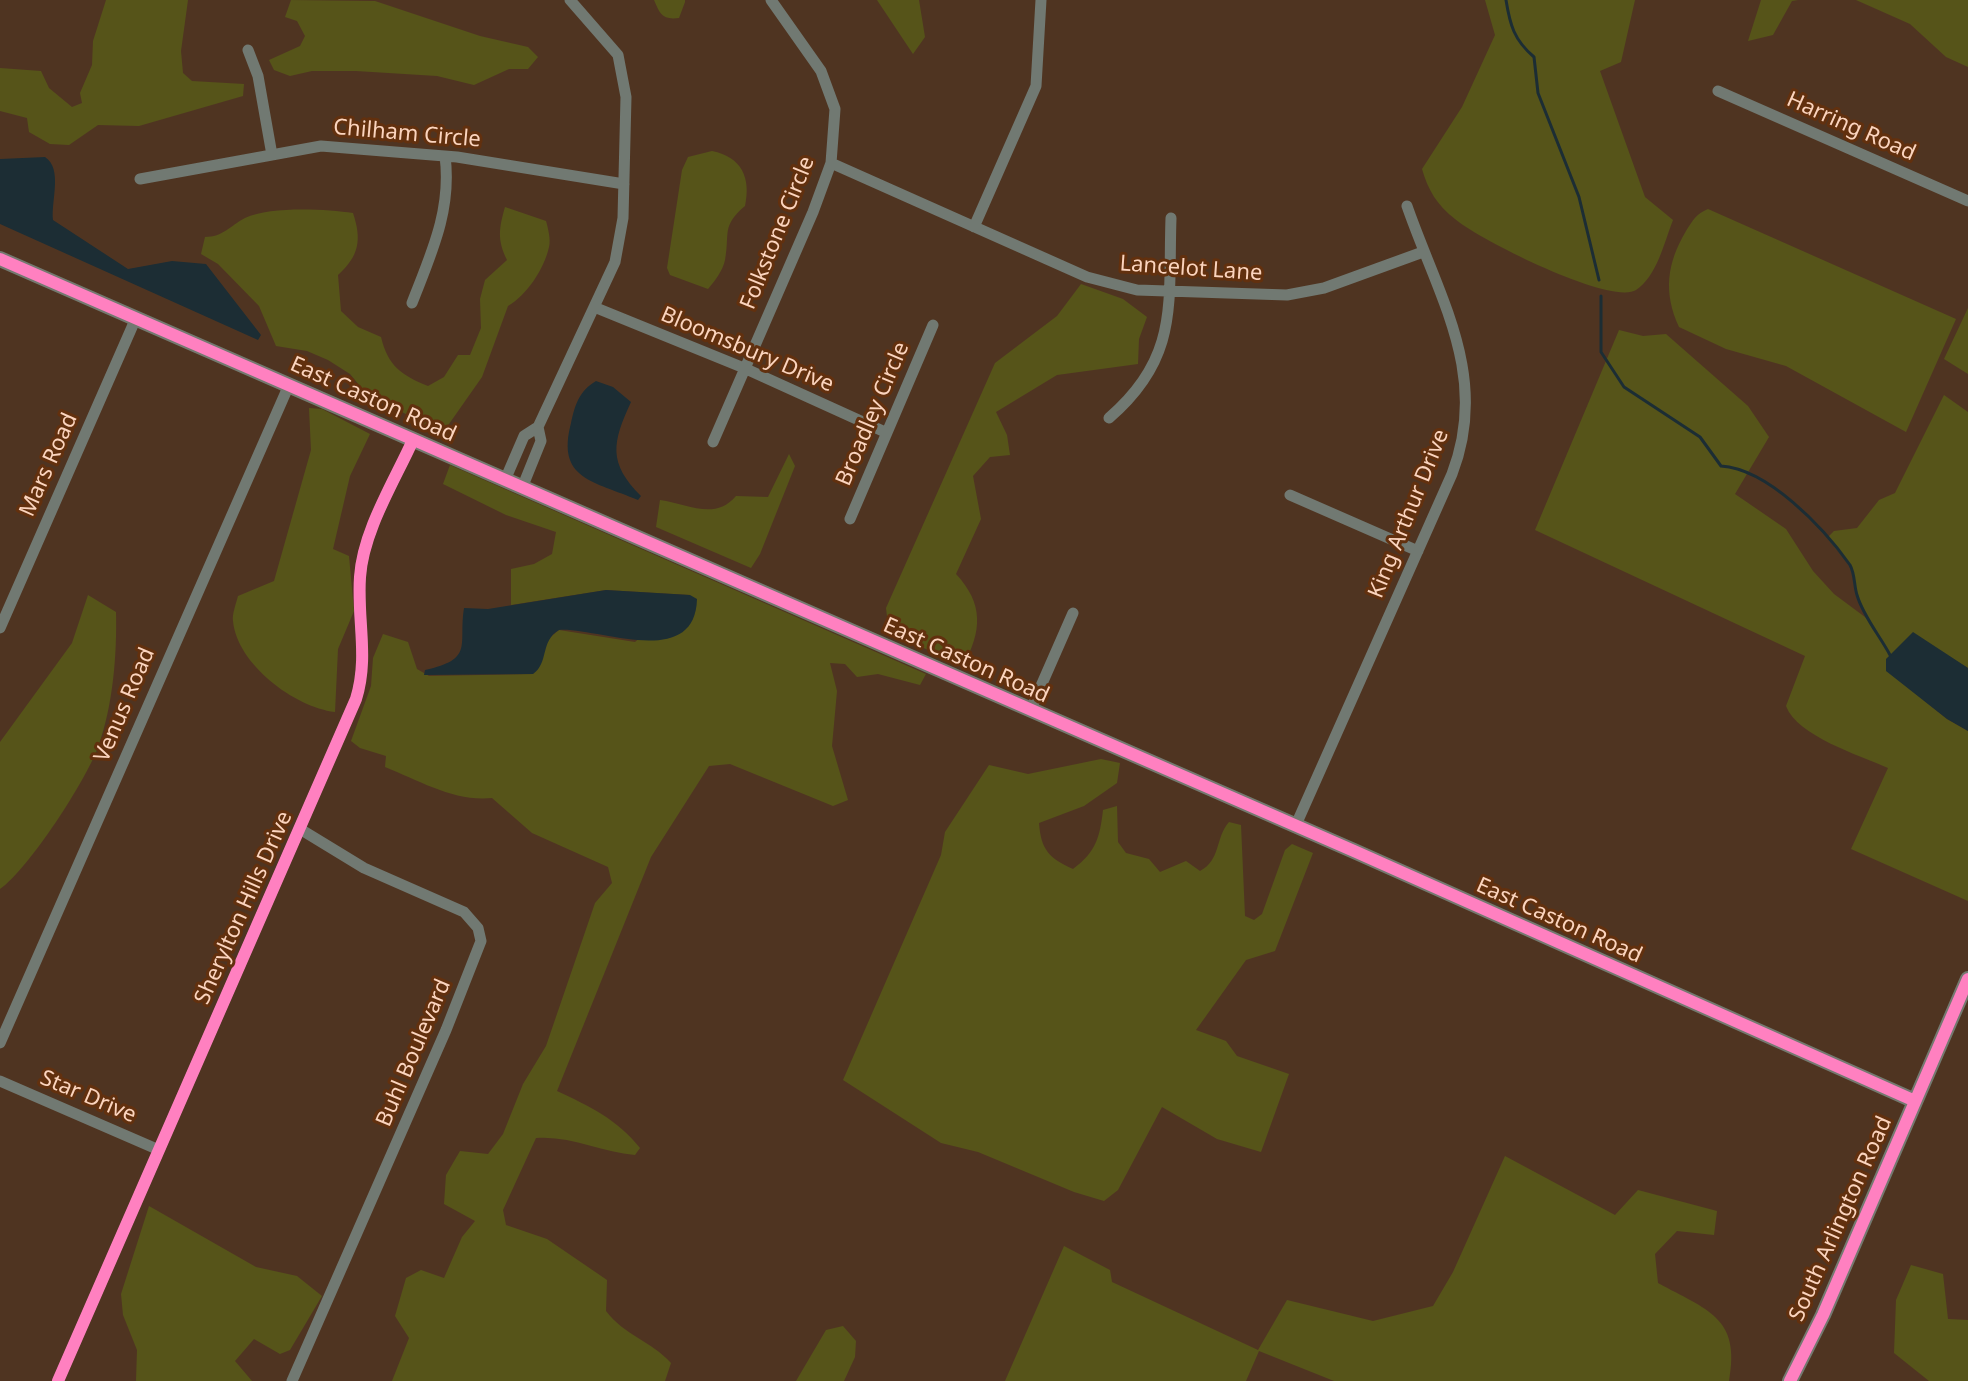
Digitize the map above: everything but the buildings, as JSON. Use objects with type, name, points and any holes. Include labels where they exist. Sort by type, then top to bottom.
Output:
[{"type":"street","points":[[505,480],[524,436],[538,427],[615,262],[623,218],[626,97],[618,55],[570,0]]},
{"type":"street","name":"Folkstone Circle","points":[[713,442],[813,212],[831,163],[835,109],[821,71],[771,0]]},
{"type":"street","points":[[974,227],[1036,86],[1041,0]]},
{"type":"street","points":[[248,50],[258,76],[272,155]]},
{"type":"street","name":"Harring Road","points":[[1718,91],[1968,201]]},
{"type":"street","name":"Chilham Circle","points":[[140,179],[321,146],[445,156],[624,184]]},
{"type":"street","points":[[412,303],[444,215],[448,182],[445,156]]},
{"type":"street","name":"Lancelot Lane","points":[[831,163],[1099,281],[1137,290],[1301,293],[1423,252]]},
{"type":"street","name":"King Arthur Drive","points":[[1295,827],[1456,462],[1468,405],[1460,353],[1407,206]]},
{"type":"street","points":[[1109,418],[1135,396],[1156,363],[1164,339],[1171,218]]},
{"type":"street","name":"East Caston Road","points":[[0,259],[1915,1101]]},
{"type":"street","name":"Bloomsbury Drive","points":[[594,307],[744,368],[885,432]]},
{"type":"street","name":"Mars Road","points":[[0,628],[136,318]]},
{"type":"street","name":"Broadley Circle","points":[[850,519],[933,325]]},
{"type":"street","name":"Venus Road","points":[[0,1043],[289,385]]},
{"type":"street","points":[[522,488],[541,441],[538,427]]},
{"type":"street","name":"Sherylton Hills Drive","points":[[58,1381],[300,829],[362,680],[361,563],[413,440]]},
{"type":"street","points":[[1290,495],[1418,551]]},
{"type":"street","points":[[1030,711],[1073,613]]},
{"type":"street","name":"Buhl Boulevard","points":[[292,1381],[446,1030],[481,941],[478,928],[464,912],[364,868],[300,829]]},
{"type":"street","name":"South Arlington Road","points":[[1790,1381],[1968,979]]},
{"type":"street","name":"Star Drive","points":[[0,1081],[159,1150]]},
{"type":"shaded area","points":[[106,0],[188,0],[181,51],[183,73],[192,81],[244,84],[243,96],[139,126],[98,125],[69,145],[50,144],[29,132],[27,118],[0,111],[0,68],[41,71],[49,88],[72,107],[82,103],[80,93],[92,65],[93,41]]},
{"type":"shaded area","points":[[291,0],[375,1],[480,36],[528,47],[538,57],[528,69],[509,69],[474,85],[437,76],[356,71],[312,71],[290,76],[274,70],[269,60],[300,46],[305,36],[297,21],[285,17]]},
{"type":"shaded area","points":[[654,0],[685,2],[679,18],[669,18],[662,15]]},
{"type":"shaded area","points":[[877,0],[919,0],[925,37],[913,54]]},
{"type":"shaded area","points":[[1485,0],[1635,0],[1621,62],[1600,71],[1645,197],[1673,220],[1655,268],[1636,290],[1622,292],[1574,280],[1489,241],[1455,219],[1438,203],[1430,190],[1422,169],[1462,107],[1495,35]]},
{"type":"shaded area","points":[[1761,0],[1798,0],[1792,1],[1773,35],[1748,41]]},
{"type":"shaded area","points":[[1856,0],[1968,0],[1968,67],[1946,57],[1910,24]]},
{"type":"shaded area","points":[[712,151],[731,158],[742,170],[747,196],[745,206],[729,225],[725,260],[708,289],[670,275],[667,268],[682,170],[688,157]]},
{"type":"shaded area","points":[[505,207],[546,221],[549,247],[534,281],[508,306],[482,377],[442,434],[364,391],[350,374],[328,360],[307,351],[276,346],[259,306],[218,264],[201,254],[205,237],[222,233],[256,214],[298,210],[353,213],[358,239],[354,254],[338,275],[341,311],[358,327],[381,337],[397,368],[428,386],[444,377],[458,355],[470,355],[481,328],[480,299],[485,280],[507,260],[500,234]]},
{"type":"shaded area","points":[[1708,209],[1956,319],[1906,432],[1786,366],[1726,349],[1679,327],[1669,290],[1671,266],[1688,227]]},
{"type":"shaded area","points":[[1081,284],[1123,299],[1147,317],[1139,339],[1138,364],[1057,375],[996,412],[1007,435],[1010,455],[990,457],[973,476],[981,519],[956,574],[972,596],[977,629],[963,666],[889,632],[886,608],[995,363],[1057,316]]},
{"type":"shaded area","points":[[1968,308],[1968,374],[1944,359]]},
{"type":"shaded area","points":[[1619,330],[1643,336],[1666,334],[1748,406],[1769,437],[1735,494],[1786,529],[1813,571],[1834,594],[1869,620],[1857,597],[1852,568],[1827,538],[1834,531],[1857,528],[1879,500],[1895,493],[1944,395],[1968,412],[1968,668],[1948,656],[1886,659],[1886,670],[1947,719],[1968,731],[1968,901],[1851,849],[1888,768],[1830,743],[1802,727],[1792,717],[1786,706],[1805,656],[1535,530]]},
{"type":"shaded area","points":[[309,408],[322,409],[370,434],[350,476],[333,549],[349,556],[354,611],[338,649],[335,712],[302,702],[270,681],[245,653],[233,621],[238,596],[274,581],[311,450]]},
{"type":"shaded area","points":[[789,454],[795,466],[760,554],[751,568],[656,527],[660,500],[710,509],[728,504],[736,496],[768,497]]},
{"type":"shaded area","points":[[450,465],[926,674],[920,685],[878,674],[857,677],[845,664],[830,663],[837,691],[832,746],[848,800],[833,806],[730,764],[709,766],[651,857],[557,1091],[612,1121],[640,1148],[635,1155],[573,1141],[536,1138],[503,1210],[506,1225],[547,1239],[607,1280],[606,1311],[671,1363],[665,1381],[392,1381],[409,1338],[395,1316],[406,1278],[421,1270],[444,1278],[462,1237],[475,1221],[444,1204],[446,1175],[460,1151],[488,1154],[503,1134],[523,1084],[546,1046],[595,903],[612,883],[608,867],[532,833],[492,798],[465,797],[424,784],[385,767],[386,756],[360,748],[351,741],[371,686],[373,658],[383,634],[408,642],[417,669],[429,676],[533,674],[548,639],[559,630],[635,642],[690,595],[606,590],[511,605],[511,569],[534,564],[552,554],[556,532],[506,515],[443,484]]},
{"type":"shaded area","points":[[88,595],[116,612],[113,680],[103,731],[92,762],[55,823],[26,863],[0,889],[0,742],[72,643]]},
{"type":"shaded area","points":[[1101,759],[1120,763],[1117,783],[1084,806],[1039,823],[1044,847],[1058,861],[1073,869],[1096,843],[1103,810],[1117,806],[1118,842],[1126,853],[1149,859],[1160,872],[1186,861],[1200,871],[1215,855],[1229,822],[1241,825],[1245,916],[1254,920],[1262,914],[1285,850],[1292,844],[1313,853],[1275,951],[1246,960],[1196,1030],[1226,1041],[1237,1056],[1289,1074],[1261,1152],[1217,1139],[1162,1107],[1118,1190],[1104,1201],[1074,1192],[978,1152],[941,1143],[843,1080],[941,855],[945,832],[989,765],[1028,774]]},
{"type":"shaded area","points":[[1505,1156],[1615,1215],[1638,1190],[1717,1211],[1714,1235],[1677,1231],[1655,1254],[1658,1283],[1705,1309],[1725,1329],[1730,1342],[1729,1381],[1334,1381],[1259,1351],[1246,1381],[1005,1381],[1064,1246],[1110,1270],[1112,1282],[1258,1350],[1287,1300],[1373,1321],[1433,1306],[1453,1272]]},
{"type":"shaded area","points":[[149,1206],[256,1267],[297,1276],[322,1296],[290,1350],[280,1354],[254,1339],[235,1361],[252,1381],[136,1381],[137,1350],[123,1315],[121,1294]]},
{"type":"shaded area","points":[[1911,1265],[1943,1274],[1948,1319],[1968,1320],[1968,1381],[1929,1381],[1894,1353],[1896,1300]]},
{"type":"shaded area","points":[[843,1326],[856,1341],[855,1357],[844,1381],[796,1381],[826,1330]]},
{"type":"water","points":[[45,157],[54,169],[53,220],[128,269],[172,261],[206,264],[261,335],[258,340],[0,224],[0,159]]},
{"type":"water","points":[[596,381],[613,387],[631,402],[620,429],[616,452],[623,473],[641,496],[638,500],[582,476],[569,456],[568,442],[576,404],[585,389]]},
{"type":"water","points":[[606,590],[690,595],[697,599],[692,621],[680,634],[662,640],[559,630],[549,640],[541,664],[533,674],[424,675],[425,670],[441,666],[458,655],[464,608],[488,609]]},
{"type":"water","points":[[1913,632],[1968,668],[1968,731],[1947,719],[1886,671],[1886,659]]},
{"type":"waterway","points":[[1506,0],[1514,32],[1534,57],[1538,93],[1579,197],[1599,280]]},
{"type":"waterway","points":[[1601,296],[1601,352],[1624,387],[1700,437],[1721,466],[1757,477],[1810,518],[1850,565],[1860,603],[1890,655]]},
{"type":"cycle path","points":[[0,259],[1354,851],[1915,1101]]},
{"type":"cycle path","points":[[58,1381],[356,699],[362,668],[362,560],[373,525],[413,440]]},
{"type":"cycle path","points":[[1790,1381],[1823,1315],[1968,979]]}]
